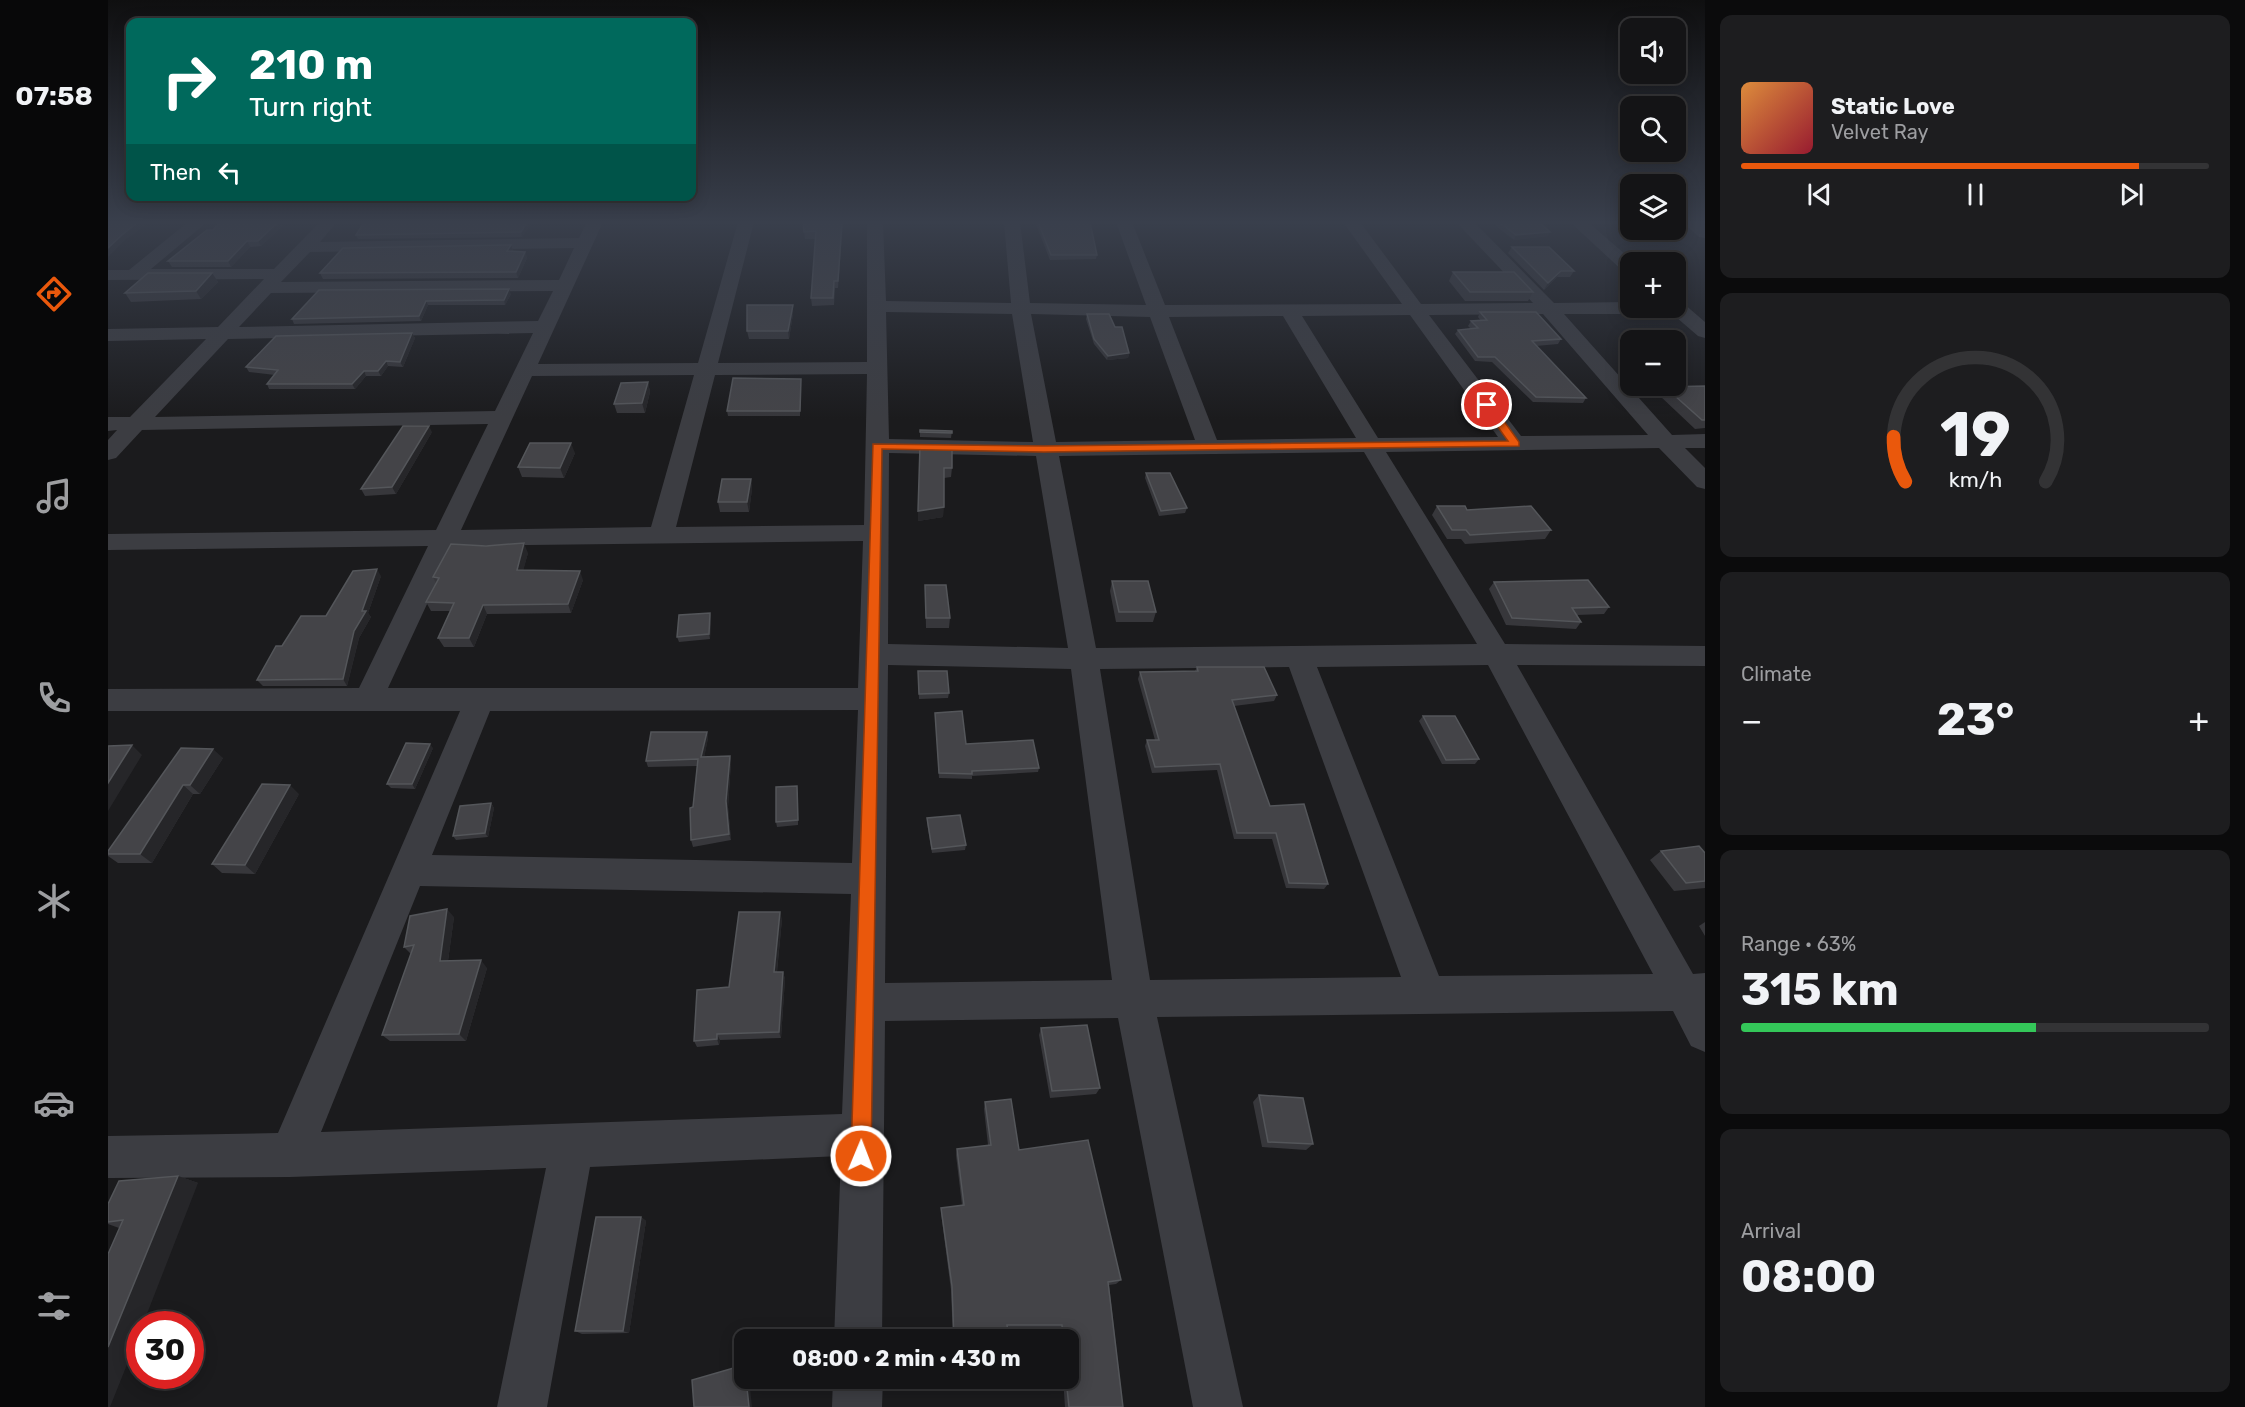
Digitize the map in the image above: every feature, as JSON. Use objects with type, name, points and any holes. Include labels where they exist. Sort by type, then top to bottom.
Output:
[{"type":"street","points":[[108,453],[265,288]]},
{"type":"street","points":[[369,698],[564,288]]},
{"type":"street","points":[[661,535],[728,288]]},
{"type":"street","points":[[858,1329],[874,654],[877,288]]},
{"type":"street","points":[[1018,288],[1044,449],[1084,659],[1134,999],[1218,1407]]},
{"type":"street","points":[[1148,288],[1208,446]]},
{"type":"street","points":[[1400,288],[1515,444]]},
{"type":"street","points":[[1528,288],[1665,441],[1705,482]]},
{"type":"street","points":[[878,306],[1020,311],[1620,308]]},
{"type":"street","points":[[1290,311],[1497,654],[1693,992],[1705,1032]]},
{"type":"street","points":[[1686,316],[1705,332]]},
{"type":"street","points":[[108,335],[545,327]]},
{"type":"street","points":[[525,370],[878,368]]},
{"type":"street","points":[[108,424],[503,417]]},
{"type":"street","points":[[877,446],[1044,449],[1705,441]]},
{"type":"street","points":[[108,542],[446,536],[875,533]]},
{"type":"street","points":[[874,654],[1084,659],[1497,654],[1705,656]]},
{"type":"street","points":[[1299,656],[1427,996]]},
{"type":"street","points":[[290,1155],[480,698]]},
{"type":"street","points":[[108,700],[873,699]]},
{"type":"street","points":[[409,870],[868,879]]},
{"type":"street","points":[[865,1002],[1693,992]]},
{"type":"street","points":[[108,1157],[572,1148],[861,1134]]},
{"type":"street","points":[[522,1407],[572,1148]]},
{"type":"street","points":[[857,1407],[858,1389]]},
{"type":"building","points":[[131,288],[199,288],[196,291],[125,293]]},
{"type":"building","points":[[812,288],[834,288],[833,298],[811,298]]},
{"type":"building","points":[[1466,288],[1529,288],[1533,292],[1470,292]]},
{"type":"building","points":[[509,289],[504,300],[426,301],[419,316],[292,319],[319,290]]},
{"type":"building","points":[[747,305],[793,305],[788,331],[747,331]]},
{"type":"building","points":[[1480,312],[1536,312],[1561,339],[1532,341],[1586,398],[1536,397],[1495,357],[1478,357],[1458,330],[1478,328],[1471,321],[1487,320]]},
{"type":"building","points":[[1087,314],[1109,314],[1115,327],[1122,327],[1129,353],[1108,356],[1094,339]]},
{"type":"building","points":[[412,333],[400,362],[386,361],[378,371],[364,371],[352,384],[267,384],[278,370],[246,367],[276,336]]},
{"type":"building","points":[[733,378],[801,379],[800,411],[727,411]]},
{"type":"building","points":[[648,382],[642,403],[614,404],[621,383]]},
{"type":"building","points":[[1686,386],[1705,386],[1705,420],[1702,420],[1675,396],[1686,396]]},
{"type":"building","points":[[403,426],[429,426],[392,487],[361,489]]},
{"type":"building","points":[[920,430],[952,431],[952,433],[920,432]]},
{"type":"building","points":[[530,443],[571,443],[560,468],[518,467]]},
{"type":"building","points":[[920,446],[952,447],[952,468],[944,468],[944,507],[918,511]]},
{"type":"building","points":[[1146,473],[1170,473],[1187,508],[1161,511]]},
{"type":"building","points":[[722,479],[751,479],[747,502],[718,502]]},
{"type":"building","points":[[1437,506],[1465,506],[1467,510],[1531,506],[1551,530],[1470,535],[1466,530],[1452,530]]},
{"type":"building","points":[[524,543],[517,570],[580,571],[568,604],[483,605],[469,638],[438,638],[454,603],[426,602],[439,578],[433,577],[451,544],[486,546]]},
{"type":"building","points":[[377,569],[362,611],[366,611],[354,631],[343,679],[257,680],[276,646],[282,646],[301,616],[326,616],[353,571]]},
{"type":"building","points":[[1588,580],[1609,607],[1572,608],[1581,622],[1512,618],[1494,582]]},
{"type":"building","points":[[1112,581],[1148,581],[1156,612],[1119,612]]},
{"type":"building","points":[[925,585],[946,585],[950,618],[926,618]]},
{"type":"building","points":[[710,613],[709,634],[677,637],[679,615]]},
{"type":"building","points":[[1197,667],[1264,667],[1277,695],[1232,700],[1270,806],[1304,804],[1328,884],[1289,883],[1276,833],[1237,833],[1220,764],[1155,767],[1147,740],[1159,740],[1140,672],[1198,671]]},
{"type":"building","points":[[918,671],[947,671],[949,693],[919,694]]},
{"type":"building","points":[[962,711],[966,744],[1033,740],[1039,768],[972,771],[972,774],[939,773],[935,713]]},
{"type":"building","points":[[1423,716],[1455,716],[1479,759],[1446,760]]},
{"type":"building","points":[[651,732],[707,732],[701,757],[730,756],[726,801],[729,834],[691,840],[690,808],[693,807],[698,759],[646,761]]},
{"type":"building","points":[[406,743],[430,744],[412,784],[387,784]]},
{"type":"building","points":[[132,745],[108,783],[108,746]]},
{"type":"building","points":[[181,748],[213,749],[190,785],[183,785],[140,854],[108,854],[108,851]]},
{"type":"building","points":[[262,784],[290,785],[245,865],[212,864]]},
{"type":"building","points":[[797,786],[798,820],[776,822],[776,787]]},
{"type":"building","points":[[491,803],[485,833],[453,836],[460,806]]},
{"type":"building","points":[[960,815],[966,845],[932,849],[927,818]]},
{"type":"building","points":[[1699,846],[1705,853],[1705,881],[1686,883],[1661,851]]},
{"type":"building","points":[[447,909],[440,961],[481,960],[459,1034],[382,1035],[414,945],[404,947],[410,916]]},
{"type":"building","points":[[739,912],[780,912],[774,972],[783,972],[779,1032],[717,1034],[717,1039],[694,1041],[697,990],[729,987]]},
{"type":"building","points":[[1087,1025],[1100,1088],[1052,1091],[1041,1028]]},
{"type":"building","points":[[1259,1095],[1303,1098],[1313,1144],[1268,1142]]},
{"type":"building","points":[[1011,1099],[1019,1150],[1088,1140],[1121,1280],[1108,1282],[1123,1407],[1069,1407],[1067,1389],[1079,1389],[1079,1329],[1062,1329],[1062,1325],[1007,1325],[1008,1329],[954,1329],[952,1286],[941,1208],[964,1205],[957,1149],[991,1145],[985,1102]]},
{"type":"building","points":[[178,1176],[108,1347],[108,1254],[123,1220],[108,1222],[108,1204],[119,1181]]},
{"type":"building","points":[[596,1217],[641,1217],[623,1331],[575,1331]]},
{"type":"building","points":[[734,1368],[734,1389],[747,1389],[749,1407],[694,1407],[692,1380]]},
{"type":"building","points":[[956,1389],[1012,1389],[956,1390]]},
{"type":"route","points":[[861,1156],[877,446],[1044,449],[1515,444],[1487,405]]}]
